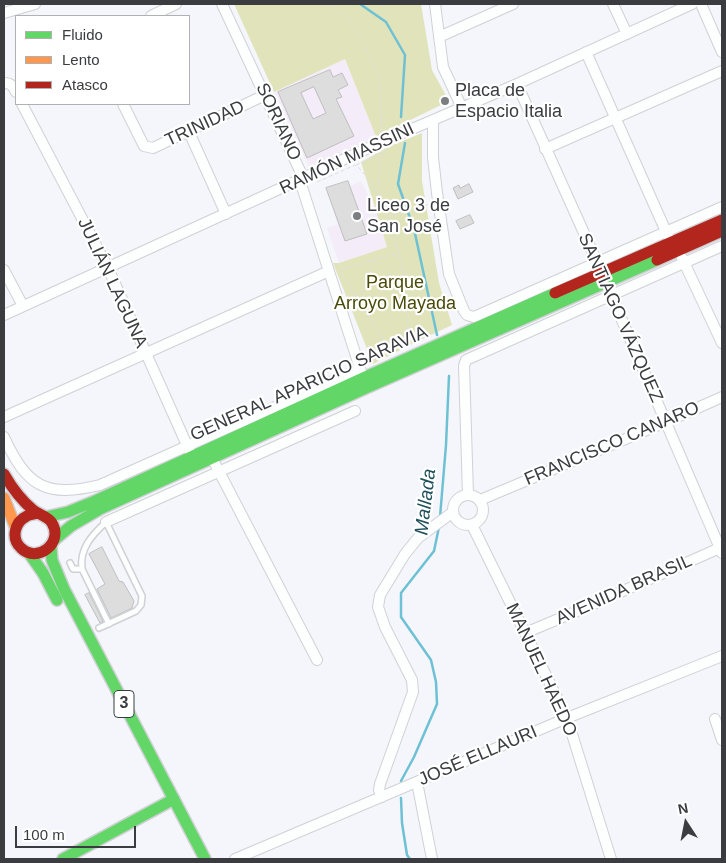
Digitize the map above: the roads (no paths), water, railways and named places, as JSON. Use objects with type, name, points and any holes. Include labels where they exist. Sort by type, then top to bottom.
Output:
[{"type":"main road","name":"GENERAL APARICIO SARAVIA","points":[[42,515],[68,512],[95,501],[191,455],[363,378],[603,278],[672,241],[722,220]]},
{"type":"main road","name":"GENERAL APARICIO SARAVIA","points":[[672,241],[722,231]]},
{"type":"main road","name":"GENERAL APARICIO SARAVIA","points":[[53,543],[71,526],[88,515],[191,455],[212,458],[363,378]]},
{"type":"main road","name":"3","points":[[4,474],[19,497],[52,523],[55,531],[52,560],[64,589],[169,802],[194,859]]},
{"type":"main road","name":"3","points":[[4,498],[15,526],[16,542],[21,549],[29,553],[43,574],[169,802],[205,859]]},
{"type":"main road","points":[[15,526],[21,518],[29,514],[42,515]]},
{"type":"main road","points":[[29,553],[37,554],[44,552],[53,543]]},
{"type":"main road","points":[[63,859],[169,802]]},
{"type":"street","points":[[4,13],[35,4]]},
{"type":"street","points":[[153,15],[176,4]]},
{"type":"street","name":"SORIANO","points":[[222,4],[301,173],[302,187],[363,378]]},
{"type":"street","points":[[435,4],[443,67],[462,108]]},
{"type":"street","points":[[439,36],[513,4]]},
{"type":"street","points":[[613,4],[627,34]]},
{"type":"street","name":"RAMÓN MASSINI","points":[[4,315],[302,180],[384,146],[433,120],[692,4]]},
{"type":"street","points":[[701,4],[722,52]]},
{"type":"street","points":[[586,52],[672,241],[685,263],[722,343]]},
{"type":"street","points":[[545,149],[722,71]]},
{"type":"street","points":[[4,83],[13,86],[15,90]]},
{"type":"street","name":"SANTIAGO VÁZQUEZ","points":[[517,84],[597,262],[721,549]]},
{"type":"street","name":"TRINIDAD","points":[[124,105],[144,146],[153,148],[265,95]]},
{"type":"street","name":"JULIÁN LAGUNA","points":[[23,105],[108,268],[191,455]]},
{"type":"street","name":"GENERAL APARICIO SARAVIA","points":[[433,120],[433,157],[438,201],[452,285],[467,315],[474,317],[597,262],[672,241],[722,207]]},
{"type":"street","points":[[188,132],[226,214]]},
{"type":"street","points":[[468,495],[464,366],[466,360],[722,246]]},
{"type":"street","points":[[4,270],[23,306]]},
{"type":"street","points":[[4,417],[328,271]]},
{"type":"street","name":"FRANCISCO CANARO","points":[[480,500],[722,397]]},
{"type":"street","points":[[106,522],[355,411]]},
{"type":"street","name":"GENERAL APARICIO SARAVIA","points":[[4,437],[25,474],[42,487],[55,490],[71,490],[100,484],[191,455]]},
{"type":"street","points":[[212,458],[317,660]]},
{"type":"street","points":[[452,516],[464,525],[472,525],[482,517],[502,490]]},
{"type":"street","points":[[382,797],[379,790],[380,784],[413,692],[412,680],[384,627],[378,607],[380,594],[405,554],[418,538],[452,516],[457,500],[460,497],[468,495],[480,500],[483,508],[479,531],[480,542]]},
{"type":"street","name":"MANUEL HAEDO","points":[[472,525],[566,718],[611,859]]},
{"type":"street","name":"AVENIDA BRASIL","points":[[525,633],[721,549]]},
{"type":"street","name":"JOSÉ ELLAURI","points":[[235,859],[566,718],[722,656]]},
{"type":"street","points":[[715,719],[722,740]]},
{"type":"street","points":[[417,782],[432,859]]},
{"type":"lane","points":[[100,628],[109,624],[136,611],[141,605],[142,596],[106,522],[92,535],[84,549],[81,564],[109,624]]},
{"type":"lane","points":[[70,563],[74,569],[82,569]]},
{"type":"waterway","name":"Mallada","points":[[360,4],[386,22],[405,55],[401,117]]},
{"type":"waterway","name":"Mallada","points":[[405,143],[398,184],[414,229],[437,335]]},
{"type":"waterway","name":"Mallada","points":[[440,517],[449,376]]},
{"type":"waterway","name":"Mallada","points":[[401,781],[414,757],[437,704],[436,682],[431,660],[401,617],[401,593],[434,551],[439,527]]},
{"type":"waterway","name":"Mallada","points":[[401,798],[402,823],[407,855],[410,859]]},
{"type":"place","name":"Placa de Espacio Italia","points":[[445,101]]},
{"type":"place","name":"Liceo 3 de San José","points":[[357,216]]},
{"type":"park label","name":"Parque Arroyo Mayada","points":[[395,293]]}]
